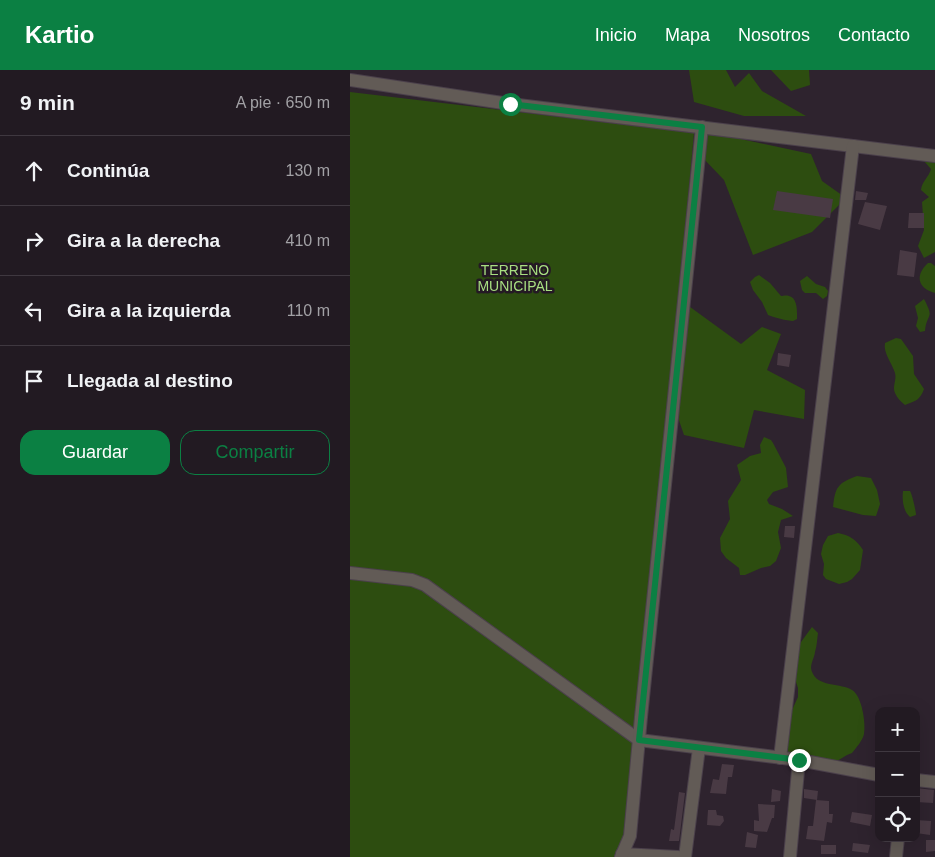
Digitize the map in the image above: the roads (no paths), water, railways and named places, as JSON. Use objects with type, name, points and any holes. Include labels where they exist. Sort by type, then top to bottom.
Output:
[{"type":"street","points":[[350,80],[510,104],[935,156]]},
{"type":"street","points":[[678,857],[622,856],[630,836],[702,127]]},
{"type":"street","points":[[780,758],[853,146]]},
{"type":"street","points":[[350,572],[412,580],[425,585],[639,740],[799,760],[875,774]]},
{"type":"street","points":[[685,857],[699,748]]},
{"type":"street","points":[[790,857],[799,760]]},
{"type":"street","points":[[920,780],[935,782]]},
{"type":"street","points":[[896,857],[898,842]]},
{"type":"park label","name":"TERRENO MUNICIPAL","points":[[515,278]]}]
